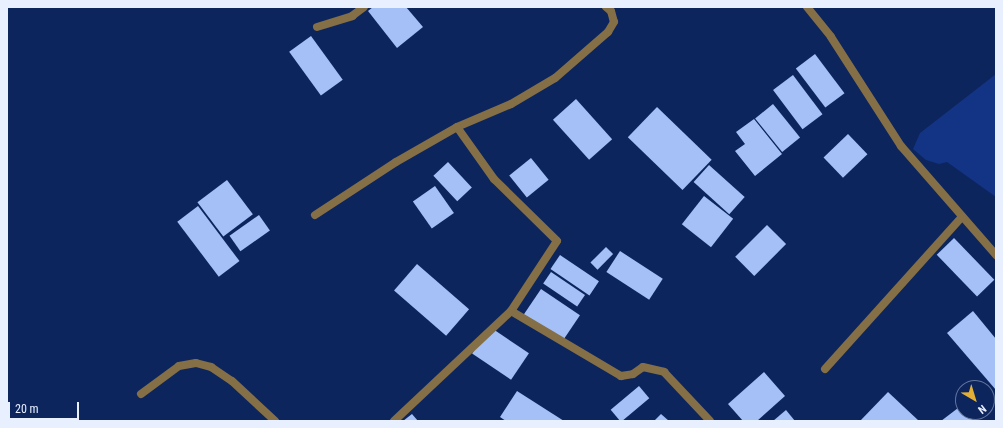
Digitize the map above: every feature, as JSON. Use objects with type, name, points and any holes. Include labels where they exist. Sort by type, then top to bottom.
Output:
[{"type":"street","points":[[316,27],[352,16],[364,7]]},
{"type":"street","points":[[315,215],[396,162],[457,128],[511,104],[555,78],[608,32],[614,22],[611,11],[606,7]]},
{"type":"street","points":[[807,7],[831,37],[901,146],[996,255]]},
{"type":"street","points":[[394,421],[511,311],[557,241],[494,179],[457,128]]},
{"type":"street","points":[[825,369],[962,217]]},
{"type":"street","points":[[511,311],[621,376],[633,374],[644,367],[664,372],[710,421]]},
{"type":"street","points":[[140,394],[178,366],[196,363],[211,367],[232,382],[276,421]]},
{"type":"water","points":[[996,74],[996,197],[947,162],[939,164],[926,160],[913,149],[920,133]]},
{"type":"building","points":[[373,7],[406,7],[423,27],[397,48],[368,11]]},
{"type":"building","points":[[311,36],[343,80],[321,96],[289,52]]},
{"type":"building","points":[[815,54],[844,93],[825,108],[796,68]]},
{"type":"building","points":[[793,75],[822,114],[803,129],[773,90]]},
{"type":"building","points":[[576,99],[612,139],[589,160],[553,120]]},
{"type":"building","points":[[773,104],[800,137],[782,152],[755,118]]},
{"type":"building","points":[[657,107],[712,160],[682,190],[628,137]]},
{"type":"building","points":[[754,119],[782,154],[755,176],[735,151],[745,144],[736,132]]},
{"type":"building","points":[[848,134],[867,154],[843,178],[824,158]]},
{"type":"building","points":[[531,158],[549,180],[527,197],[509,176]]},
{"type":"building","points":[[448,162],[472,188],[457,201],[433,176]]},
{"type":"building","points":[[709,165],[745,197],[729,214],[694,182]]},
{"type":"building","points":[[227,180],[253,214],[223,237],[197,202]]},
{"type":"building","points":[[435,186],[454,213],[432,229],[413,201]]},
{"type":"building","points":[[704,196],[733,219],[711,247],[682,224]]},
{"type":"building","points":[[198,206],[240,261],[219,277],[177,222]]},
{"type":"building","points":[[259,215],[270,231],[240,251],[230,236]]},
{"type":"building","points":[[767,225],[786,244],[754,276],[735,257]]},
{"type":"building","points":[[954,238],[994,280],[977,296],[937,255]]},
{"type":"building","points":[[606,247],[613,254],[598,270],[590,263]]},
{"type":"building","points":[[620,251],[663,279],[649,300],[606,272]]},
{"type":"building","points":[[560,255],[599,281],[589,295],[550,269]]},
{"type":"building","points":[[417,264],[469,309],[446,336],[394,290]]},
{"type":"building","points":[[551,272],[585,295],[577,307],[543,284]]},
{"type":"building","points":[[541,289],[580,315],[562,342],[523,316]]},
{"type":"building","points":[[973,311],[996,339],[996,390],[995,380],[987,380],[947,333]]},
{"type":"building","points":[[490,327],[529,353],[511,380],[472,354]]},
{"type":"building","points":[[764,372],[785,396],[757,421],[743,421],[728,404]]},
{"type":"building","points":[[639,386],[649,398],[622,421],[620,421],[611,410]]},
{"type":"building","points":[[517,391],[564,421],[506,421],[500,417]]},
{"type":"building","points":[[888,392],[919,421],[860,421]]},
{"type":"building","points":[[786,410],[795,421],[773,421]]},
{"type":"building","points":[[955,410],[955,420],[974,421],[941,421]]},
{"type":"building","points":[[412,414],[418,421],[403,421]]},
{"type":"building","points":[[661,414],[669,421],[654,421]]}]
